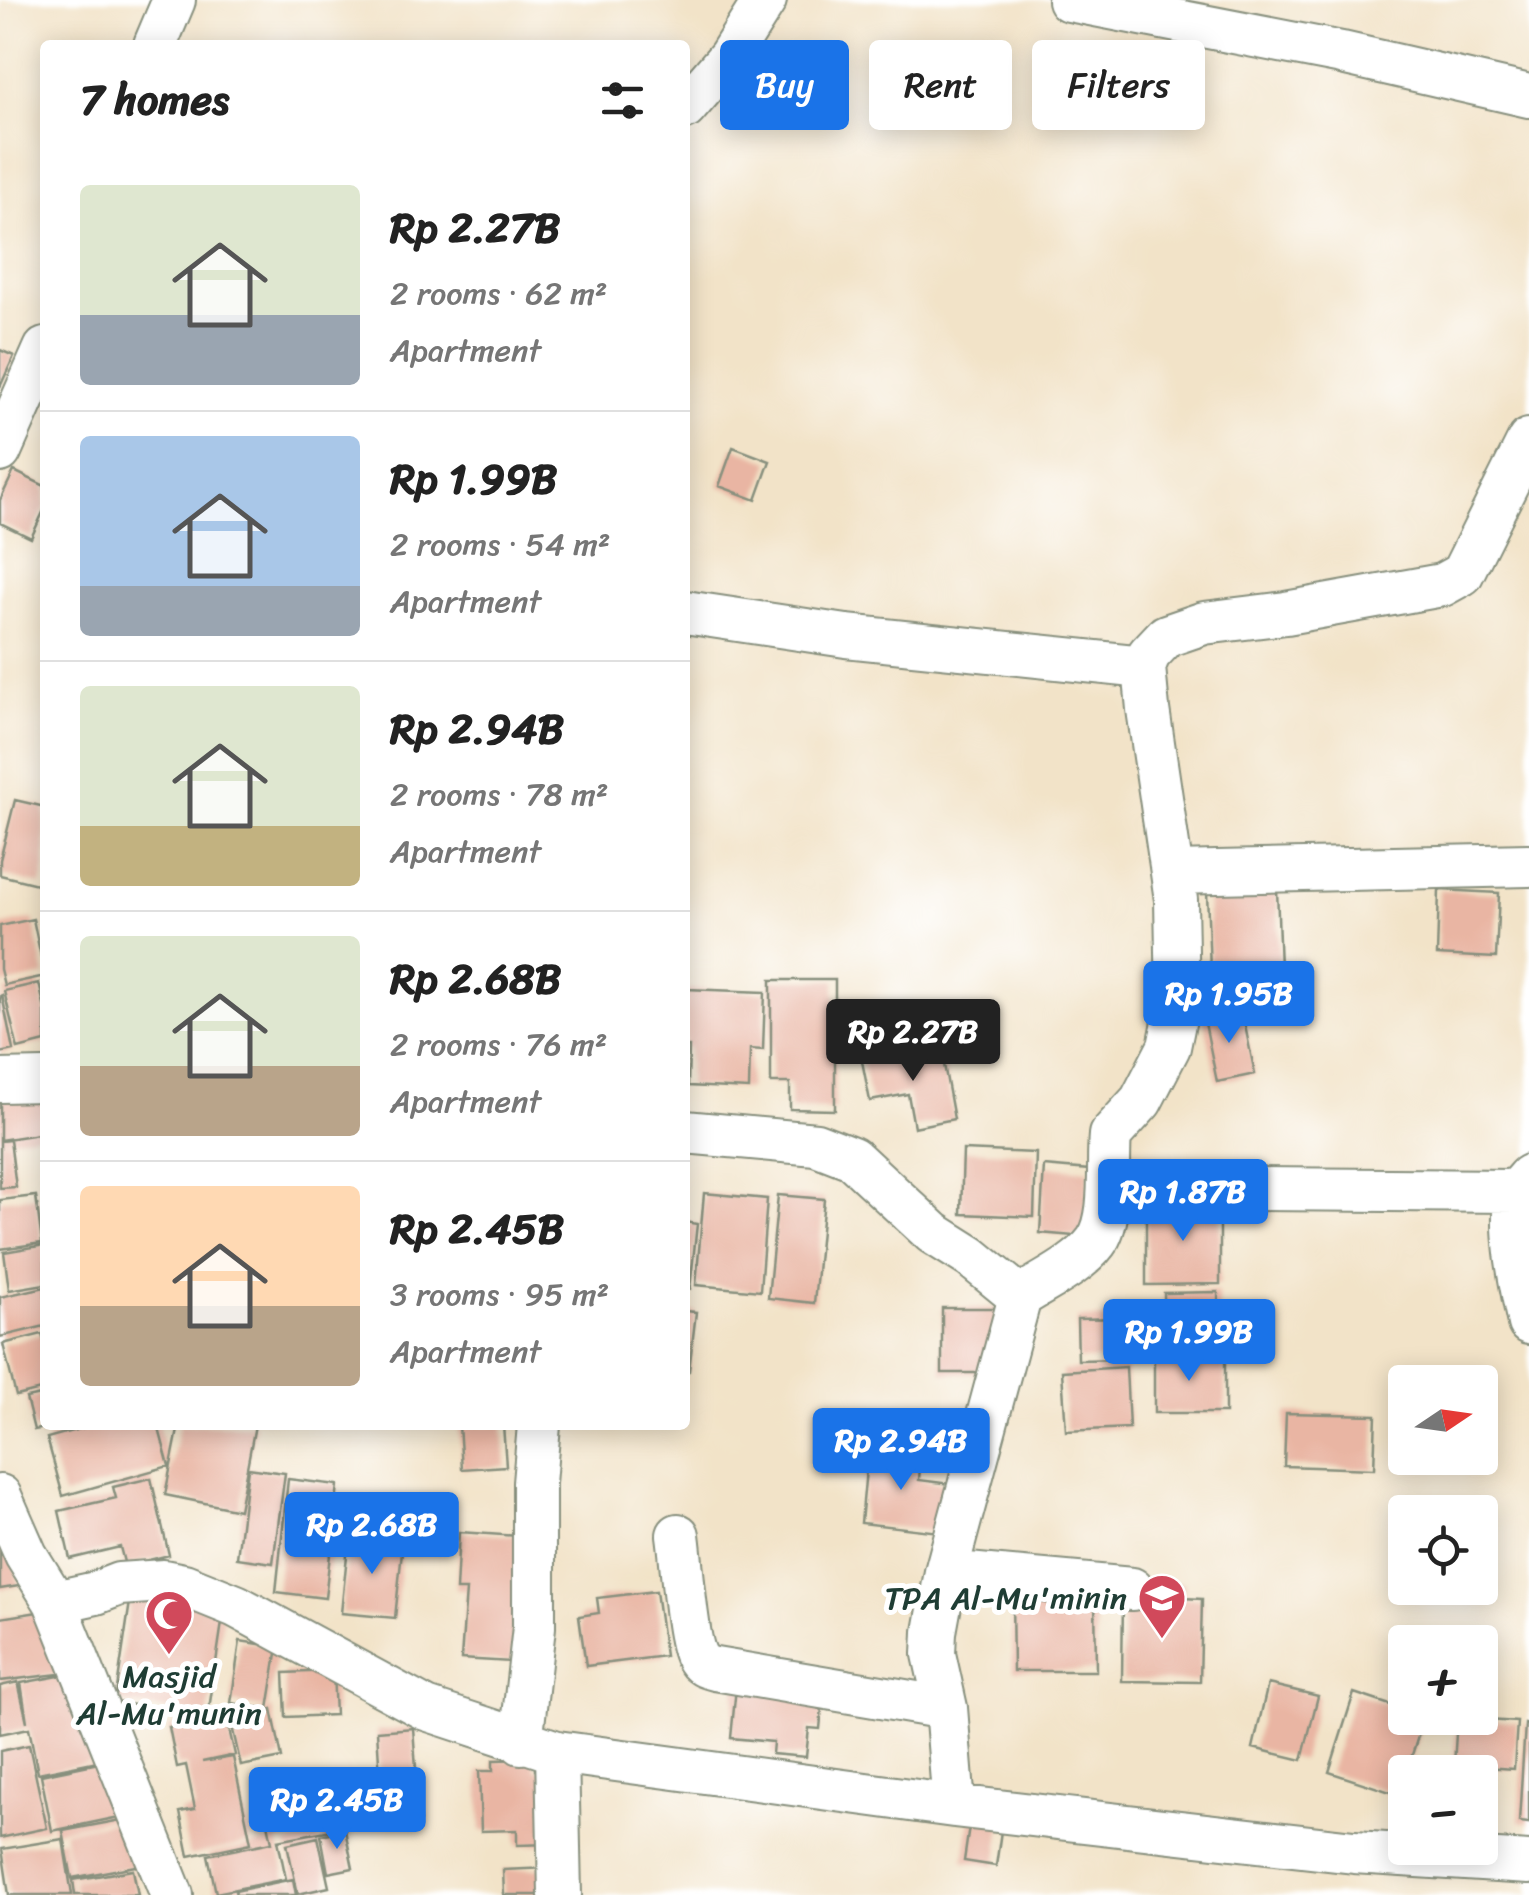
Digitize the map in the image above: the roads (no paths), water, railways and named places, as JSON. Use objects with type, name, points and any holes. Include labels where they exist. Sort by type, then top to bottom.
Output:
[{"type":"street","points":[[157,40],[174,0]]},
{"type":"street","points":[[690,102],[729,57],[765,0]]},
{"type":"street","points":[[1069,0],[1342,52],[1529,96]]},
{"type":"street","points":[[0,451],[40,360]]},
{"type":"street","points":[[954,1806],[946,1708],[934,1654],[946,1572],[1020,1296],[1067,1268],[1097,1242],[1109,1188],[1110,1135],[1141,1101],[1169,1047],[1178,1003],[1173,874],[1144,667],[1149,654],[1166,636],[1204,624],[1422,589],[1442,585],[1462,574],[1529,440]]},
{"type":"street","points":[[690,613],[846,636],[1144,667]]},
{"type":"street","points":[[1173,874],[1529,866]]},
{"type":"street","points":[[0,1082],[40,1080]]},
{"type":"street","points":[[690,1132],[816,1144],[852,1158],[881,1182],[905,1210],[1020,1296]]},
{"type":"street","points":[[1109,1188],[1522,1184],[1520,1272],[1529,1323]]},
{"type":"street","points":[[539,1430],[534,1483],[539,1748],[560,1895]]},
{"type":"street","points":[[0,1496],[26,1555],[55,1602],[172,1895]]},
{"type":"street","points":[[678,1535],[695,1655],[707,1667],[946,1708]]},
{"type":"street","points":[[946,1572],[1132,1589]]},
{"type":"street","points":[[55,1602],[120,1584],[164,1580],[184,1585],[236,1606],[426,1709],[539,1748],[954,1806],[1354,1852],[1529,1863]]},
{"type":"place","name":"TPA Al-Mu'minin","points":[[1162,1640]]},
{"type":"place","name":"Masjid Al-Mu'munin","points":[[169,1656]]}]
